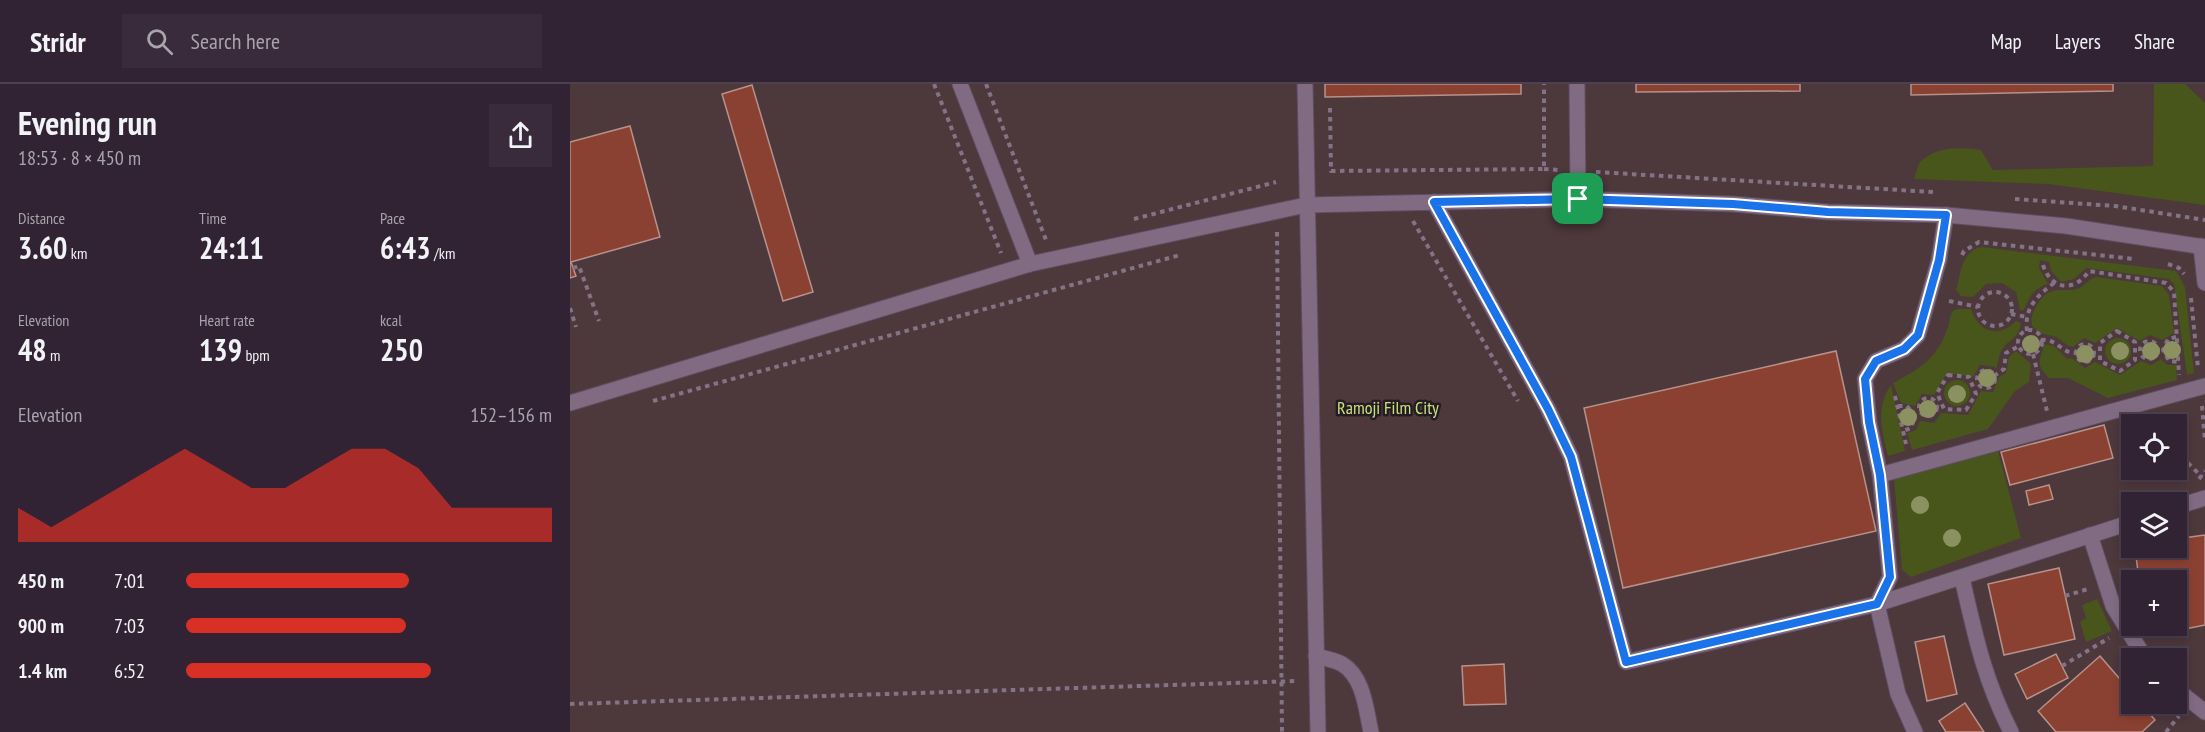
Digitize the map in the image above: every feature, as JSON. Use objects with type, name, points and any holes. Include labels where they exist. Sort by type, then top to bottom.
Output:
[{"type":"lane","points":[[960,84],[1030,264]]},
{"type":"lane","points":[[1305,84],[1318,732]]},
{"type":"lane","points":[[1577,84],[1578,199]]},
{"type":"lane","points":[[570,403],[1030,264],[1306,205],[1578,199],[1733,204],[1828,212],[1946,215],[2066,226],[2203,247],[2205,282]]},
{"type":"lane","points":[[1434,202],[1548,409],[1571,457],[1626,662],[1877,604],[2121,525]]},
{"type":"lane","points":[[1916,732],[1898,694],[1877,604],[1890,577],[1880,475],[1869,422],[1865,379],[1876,361],[1904,349],[1918,335],[1939,260],[1946,215]]},
{"type":"lane","points":[[1880,475],[2202,386]]},
{"type":"lane","points":[[2187,504],[2205,498]]},
{"type":"lane","points":[[2090,535],[2112,606],[2121,621]]},
{"type":"lane","points":[[1962,578],[1982,663],[1994,699],[2011,732]]},
{"type":"lane","points":[[1316,656],[1341,664],[1354,674],[1363,697],[1371,732]]},
{"type":"lane","points":[[2187,698],[2205,712]]},
{"type":"path","points":[[934,84],[1002,257]]},
{"type":"path","points":[[986,84],[1046,242],[1058,238]]},
{"type":"path","points":[[1544,84],[1544,169]]},
{"type":"path","points":[[1330,108],[1330,171],[1544,169],[1943,193]]},
{"type":"path","points":[[1127,221],[1276,182]]},
{"type":"path","points":[[2009,198],[2115,206],[2205,220]]},
{"type":"path","points":[[1411,218],[1522,408]]},
{"type":"path","points":[[1276,228],[1282,732]]},
{"type":"path","points":[[1959,264],[1964,251],[1979,242],[2138,259]]},
{"type":"path","points":[[650,402],[1185,253]]},
{"type":"path","points":[[2161,262],[2179,268],[2185,276]]},
{"type":"path","points":[[2043,265],[2054,283],[2064,285],[2076,284],[2089,272],[2166,283],[2174,292],[2180,393]]},
{"type":"path","points":[[573,267],[579,266],[599,321]]},
{"type":"path","points":[[2041,340],[2038,350],[2033,354],[2026,353],[2019,346],[2019,338],[2027,331],[2027,317],[2033,301],[2054,283]]},
{"type":"path","points":[[1946,311],[1951,291]]},
{"type":"path","points":[[1993,291],[1999,292],[2011,302],[2011,314],[2005,323],[1994,326],[1984,322],[1978,312],[1978,307],[1983,296],[1993,291]]},
{"type":"path","points":[[2191,294],[2202,386],[2205,441]]},
{"type":"path","points":[[1949,301],[1978,307]]},
{"type":"path","points":[[570,308],[576,327]]},
{"type":"path","points":[[2011,314],[2027,317]]},
{"type":"path","points":[[2027,331],[2034,332],[2041,340],[2053,341],[2068,353],[2076,353]]},
{"type":"path","points":[[2176,337],[2168,339],[2160,350],[2158,356],[2150,361],[2141,356],[2138,351],[2135,342],[2117,332],[2100,344],[2100,361],[2120,371],[2135,360],[2138,351],[2140,345],[2149,339],[2157,345],[2160,350],[2169,361],[2179,362]]},
{"type":"path","points":[[2085,342],[2093,347],[2093,353],[2093,358],[2085,363],[2076,359],[2076,348],[2085,342]]},
{"type":"path","points":[[1994,376],[2004,369],[2006,353],[2019,346]]},
{"type":"path","points":[[2093,353],[2100,353]]},
{"type":"path","points":[[2033,354],[2052,428]]},
{"type":"path","points":[[1982,369],[1992,370],[1996,380],[1991,389],[1981,387],[1978,382],[1977,378],[1982,369]]},
{"type":"path","points":[[1948,375],[1969,377],[1973,386],[1976,394],[1966,410],[1944,409],[1937,393],[1948,375]]},
{"type":"path","points":[[1973,386],[1978,382]]},
{"type":"path","points":[[1895,396],[1906,444]]},
{"type":"path","points":[[1924,397],[1933,399],[1936,405],[1937,409],[1932,417],[1922,416],[1917,406],[1924,397]]},
{"type":"path","points":[[1936,405],[1941,401]]},
{"type":"path","points":[[1898,406],[1907,406],[1914,414],[1914,424],[1903,431]]},
{"type":"path","points":[[1914,414],[1920,411]]},
{"type":"path","points":[[2188,463],[2202,477]]},
{"type":"path","points":[[2062,666],[2121,630]]},
{"type":"path","points":[[570,704],[1316,680]]},
{"type":"shaded area","name":"Ramoji Film City","points":[[570,84],[2205,84],[2205,732],[570,732]]},
{"type":"green space","points":[[2154,84],[2185,84],[2205,103],[2205,205],[2048,184],[1914,179],[1920,163],[1927,156],[1942,150],[1957,148],[1981,150],[1993,170],[2153,166]]},
{"type":"green space","points":[[1982,247],[2176,271],[2185,287],[2194,373],[2187,375],[2174,284],[2169,279],[2086,268],[2074,279],[2061,282],[2051,271],[2049,262],[2040,260],[2039,268],[2048,284],[2036,291],[2030,297],[2024,310],[2020,310],[2016,292],[2002,283],[1986,284],[1973,297],[1961,296],[1956,290],[1966,258],[1975,249]]},
{"type":"green space","points":[[2096,277],[2162,286],[2169,295],[2174,333],[2162,340],[2150,335],[2140,341],[2117,328],[2095,343],[2084,338],[2073,347],[2033,327],[2033,314],[2037,304],[2046,294],[2077,289]]},
{"type":"green space","points":[[1971,309],[1979,323],[1990,330],[2003,330],[2016,321],[2021,323],[2020,329],[2002,350],[1996,369],[1980,365],[1973,377],[1947,373],[1934,395],[1922,394],[1915,406],[1901,403],[1893,383],[1924,364],[1932,356],[1944,338],[1951,314],[1954,310]]},
{"type":"green space","points":[[2118,338],[2127,342],[2131,351],[2127,360],[2118,364],[2109,360],[2105,351],[2109,342]]},
{"type":"green space","points":[[2044,344],[2054,346],[2067,359],[2072,358],[2085,368],[2095,362],[2120,375],[2141,361],[2151,365],[2161,359],[2167,365],[2176,365],[2177,380],[2108,398],[2068,378],[2049,378],[2040,365]]},
{"type":"green space","points":[[2016,351],[2031,364],[2029,382],[2015,391],[1988,429],[1912,450],[1907,433],[1916,430],[1920,421],[1934,423],[1941,413],[1968,415],[1981,391],[1993,392],[1999,377],[2006,373],[2009,357]]},
{"type":"green space","points":[[1957,380],[1966,384],[1970,393],[1966,402],[1957,406],[1948,402],[1944,393],[1948,384]]},
{"type":"green space","points":[[1891,385],[1905,451],[1888,456],[1881,411]]},
{"type":"green space","points":[[1998,451],[2021,538],[1911,577],[1902,570],[1894,478]]},
{"type":"green space","points":[[2097,599],[2112,631],[2086,642],[2080,622],[2086,618],[2082,605]]},
{"type":"building","points":[[1325,84],[1521,84],[1521,94],[1325,97]]},
{"type":"building","points":[[1636,84],[1800,84],[1800,91],[1636,92]]},
{"type":"building","points":[[1911,84],[2113,84],[2113,91],[1911,95]]},
{"type":"building","points":[[752,85],[813,292],[783,301],[722,94]]},
{"type":"building","points":[[630,126],[660,237],[571,262],[576,276],[570,278],[570,142]]},
{"type":"building","points":[[1836,351],[1876,531],[1623,588],[1584,408]]},
{"type":"building","points":[[2104,425],[2113,458],[2010,485],[2001,452]]},
{"type":"building","points":[[2049,485],[2053,499],[2029,505],[2026,491]]},
{"type":"building","points":[[2205,535],[2205,625],[2187,629],[2187,570],[2138,570],[2136,558],[2187,558],[2187,537]]},
{"type":"building","points":[[2059,568],[2075,639],[2004,655],[1988,584]]},
{"type":"building","points":[[1944,636],[1957,694],[1927,701],[1915,642]]},
{"type":"building","points":[[2056,654],[2068,678],[2027,699],[2015,674]]},
{"type":"building","points":[[2100,656],[2121,680],[2121,714],[2150,714],[2155,720],[2142,732],[2056,732],[2038,711]]},
{"type":"building","points":[[1504,664],[1506,704],[1464,705],[1462,666]]},
{"type":"building","points":[[1965,703],[1984,732],[1946,732],[1939,721]]},
{"type":"route","points":[[1578,199],[1733,204],[1828,212],[1946,215],[1939,260],[1918,335],[1904,349],[1876,361],[1865,379],[1869,422],[1880,475],[1890,577],[1877,604],[1626,662],[1571,457],[1548,409],[1434,202],[1578,199]]}]
